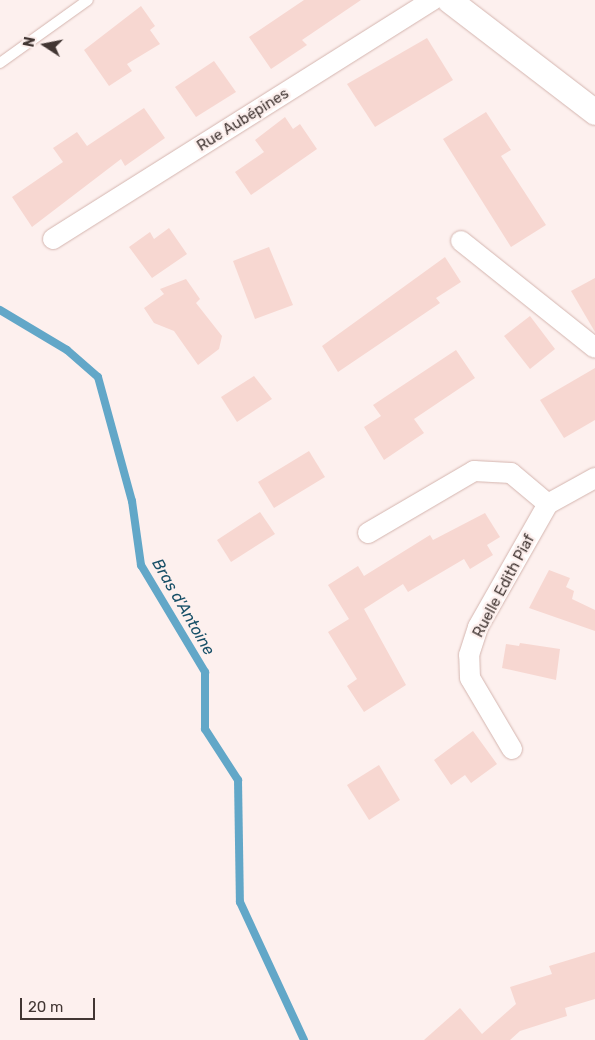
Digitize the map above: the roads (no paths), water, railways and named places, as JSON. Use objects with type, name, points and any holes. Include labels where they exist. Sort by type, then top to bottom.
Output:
[{"type":"street","name":"Rue Aubépines","points":[[53,239],[432,0]]},
{"type":"street","points":[[449,0],[595,112]]},
{"type":"street","points":[[461,241],[595,348]]},
{"type":"street","points":[[368,533],[474,471],[510,473],[548,504],[595,478]]},
{"type":"street","name":"Ruelle Edith Piaf","points":[[512,749],[470,678],[469,655],[478,627],[548,504]]},
{"type":"lane","points":[[0,63],[88,0]]},
{"type":"waterway","name":"Bras d'Antoine","points":[[0,310],[67,350],[98,377],[132,501],[141,565],[205,672],[205,729],[238,780],[240,902],[304,1040]]}]
